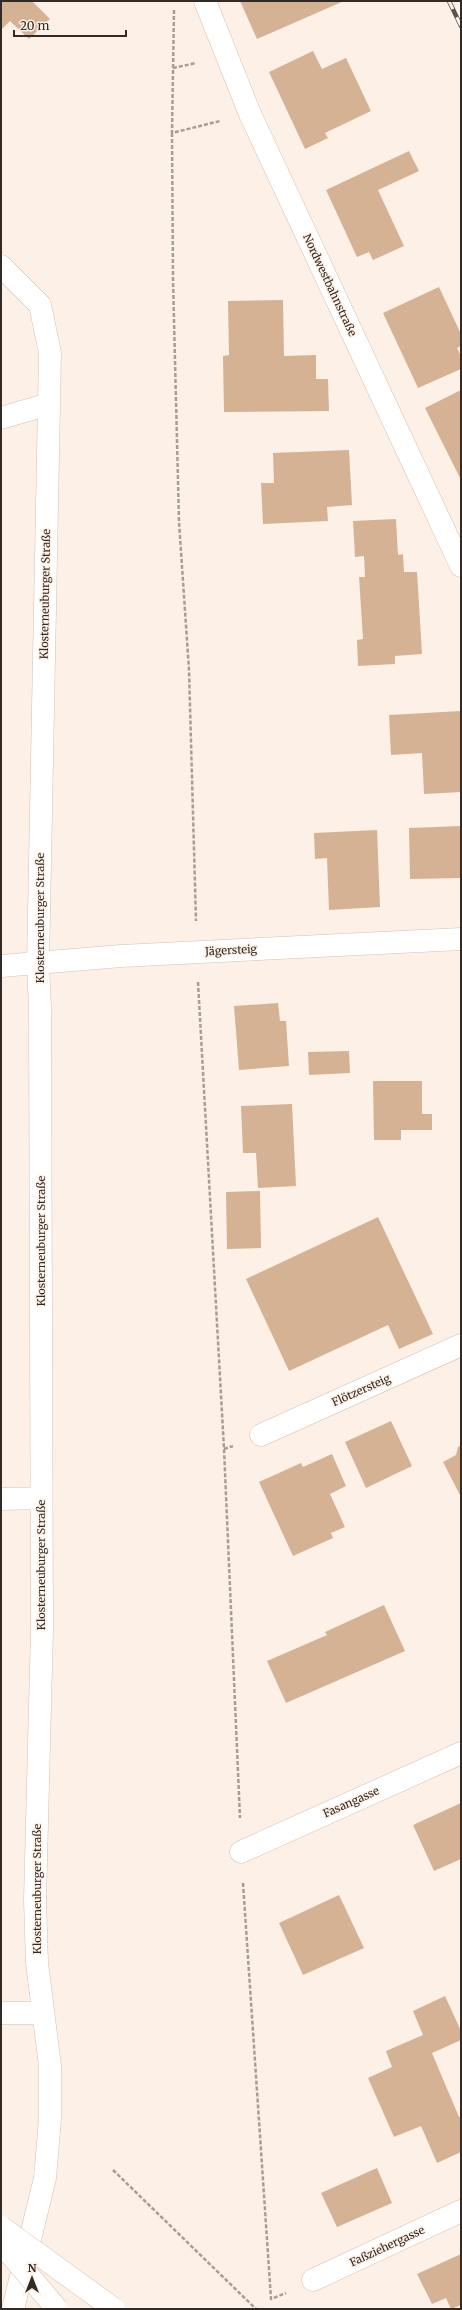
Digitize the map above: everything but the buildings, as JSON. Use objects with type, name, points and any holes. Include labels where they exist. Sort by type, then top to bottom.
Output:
[{"type":"main road","name":"Nordwestbahnstraße","points":[[205,1],[250,114],[461,566]]},
{"type":"main road","name":"Klosterneuburger Straße","points":[[1,266],[40,305],[50,353],[38,964],[40,1008],[42,1630],[35,1900],[37,1962],[50,2066],[50,2119],[45,2178],[13,2309]]},
{"type":"main road","points":[[1,418],[49,404]]},
{"type":"main road","name":"Jägersteig","points":[[1,966],[121,956],[461,939]]},
{"type":"main road","name":"Flötzersteig","points":[[261,1435],[461,1345]]},
{"type":"main road","points":[[1,1499],[41,1498]]},
{"type":"main road","name":"Fasangasse","points":[[241,1852],[461,1753]]},
{"type":"main road","points":[[1,2013],[43,2013]]},
{"type":"main road","name":"Faßziehergasse","points":[[313,2280],[461,2211]]},
{"type":"main road","points":[[1,2227],[114,2309]]},
{"type":"main road","points":[[1,2243],[57,2309]]},
{"type":"path","points":[[174,8],[172,133],[179,506],[189,670],[196,952],[225,1457],[241,1852],[271,2299],[313,2280]]},
{"type":"path","points":[[172,133],[250,114]]},
{"type":"path","points":[[113,2170],[256,2309]]},
{"type":"railway","points":[[449,1],[461,26]]}]
